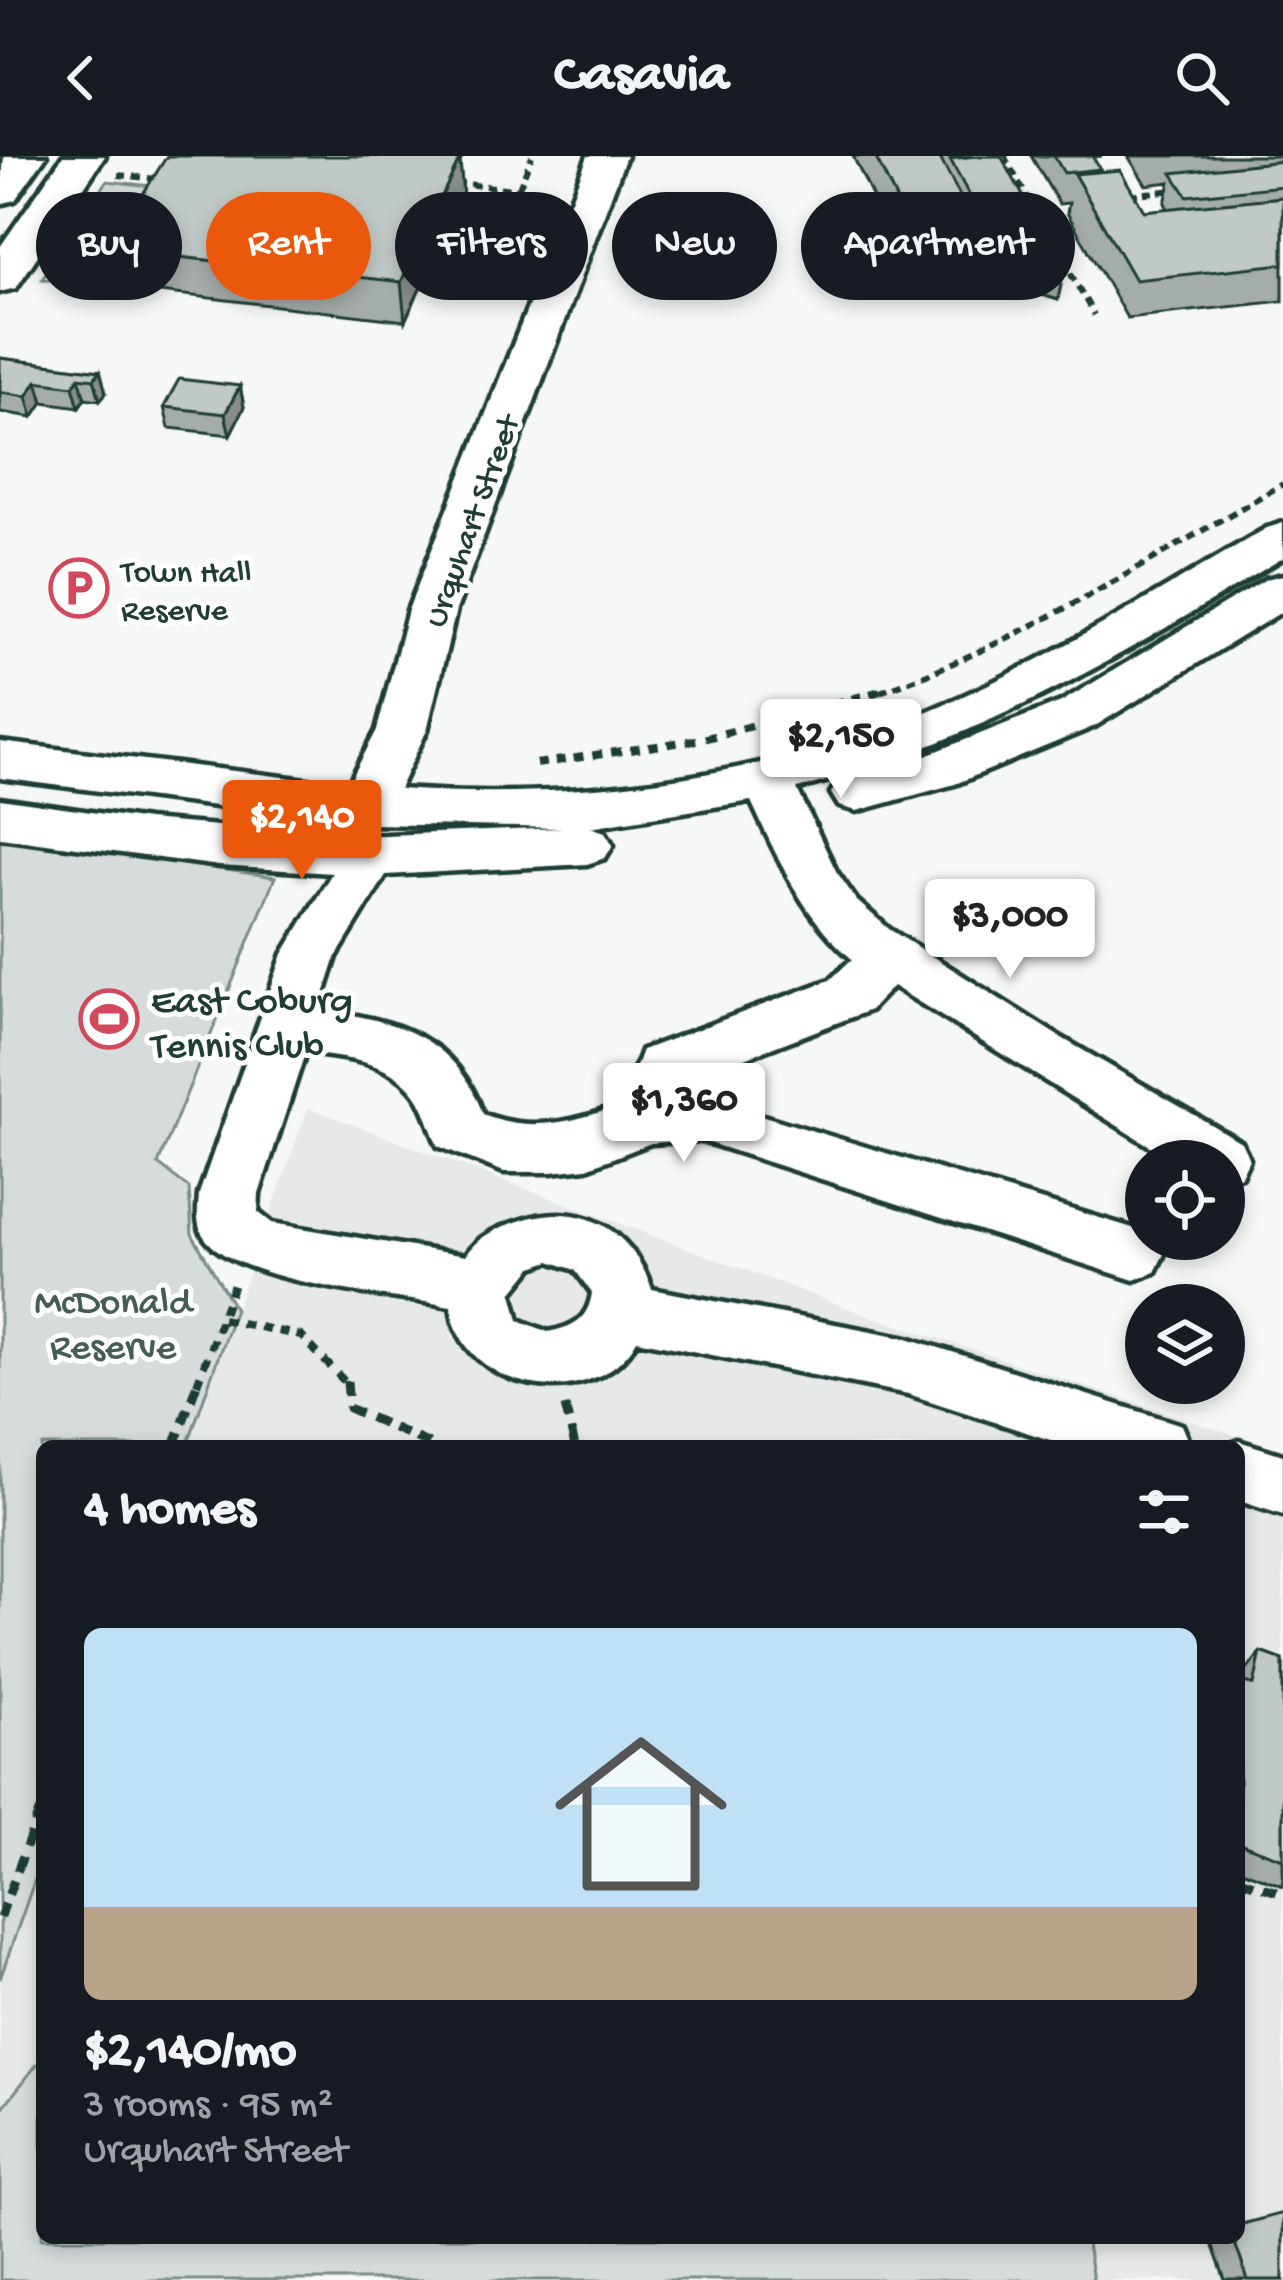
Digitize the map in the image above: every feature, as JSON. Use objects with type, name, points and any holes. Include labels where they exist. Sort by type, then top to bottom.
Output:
[{"type":"highway","points":[[0,190],[25,156]]},
{"type":"highway","points":[[0,279],[94,165]]},
{"type":"street","name":"Urquhart Street","points":[[254,1243],[227,1222],[229,1194],[310,954],[367,831],[404,719],[432,610],[599,176]]},
{"type":"street","points":[[922,754],[1042,677],[1283,538]]},
{"type":"street","points":[[0,760],[367,831],[555,849],[669,835],[774,795],[1078,714],[1283,590]]},
{"type":"street","points":[[774,795],[827,899],[888,958],[1189,1140]]},
{"type":"street","points":[[0,818],[281,853],[367,831]]},
{"type":"street","name":"Urquhart Street","points":[[281,853],[301,898],[310,954]]},
{"type":"street","points":[[670,1119],[659,1082],[662,1066],[850,995],[888,958]]},
{"type":"street","points":[[287,1028],[378,1042],[409,1056],[426,1066],[446,1093],[459,1129],[504,1148],[587,1144],[647,1120],[700,1117],[725,1121],[1125,1251]]},
{"type":"street","points":[[571,1238],[607,1258],[622,1293],[621,1310],[610,1333],[591,1348],[567,1358],[542,1360],[518,1355],[497,1342],[484,1324],[478,1303],[481,1286],[493,1262],[508,1249],[528,1239],[571,1238]]},
{"type":"street","points":[[254,1243],[481,1286]]},
{"type":"street","points":[[621,1310],[908,1366],[1140,1440]]},
{"type":"street","points":[[1245,1474],[1283,1485]]},
{"type":"path","points":[[517,192],[532,156]]},
{"type":"path","points":[[1004,156],[1094,315]]},
{"type":"path","points":[[94,165],[163,180]]},
{"type":"path","points":[[450,182],[518,189],[599,176]]},
{"type":"path","points":[[1135,210],[1125,195],[1193,188]]},
{"type":"path","points":[[532,765],[709,740],[879,694],[1036,624],[1283,484]]},
{"type":"path","points":[[527,775],[570,771]]},
{"type":"path","points":[[177,1440],[254,1243]]},
{"type":"path","points":[[221,1319],[301,1336],[347,1380],[350,1408],[421,1440]]},
{"type":"path","points":[[564,1404],[573,1440]]},
{"type":"path","points":[[0,1918],[36,1820]]},
{"type":"path","points":[[1245,1881],[1283,1894]]},
{"type":"shaded area","points":[[308,1108],[861,1313],[1125,1399],[1125,1404],[1139,1404],[1283,1451],[1283,2280],[0,2280],[0,1979],[36,1876],[36,2244],[1245,2244],[1245,1440],[189,1440]]},
{"type":"green space","points":[[107,181],[178,189],[176,192],[100,192]]},
{"type":"green space","name":"McDonald Reserve","points":[[0,837],[275,877],[158,1164],[189,1188],[192,1234],[235,1309],[189,1440],[36,1440],[36,1876],[0,1979]]},
{"type":"green space","points":[[36,2066],[36,2244],[1087,2244],[1093,2280],[0,2280],[0,2111]]},
{"type":"building","points":[[167,156],[460,158],[444,192],[395,192],[395,281],[371,279],[371,192],[206,192],[206,260],[182,257],[182,192],[144,192]]},
{"type":"building","points":[[875,156],[939,156],[958,192],[893,192]]},
{"type":"building","points":[[1001,156],[1021,192],[967,192],[950,159]]},
{"type":"building","points":[[1054,156],[1092,156],[1100,169],[1064,173]]},
{"type":"building","points":[[1283,161],[1283,186],[1187,196],[1172,173]]},
{"type":"building","points":[[1120,170],[1144,211],[1283,197],[1283,264],[1135,280],[1074,174]]},
{"type":"building","points":[[0,358],[100,371],[94,379],[79,377],[73,386],[37,381],[27,396],[0,392]]},
{"type":"building","points":[[179,379],[240,386],[225,414],[164,407]]},
{"type":"building","points":[[1261,1652],[1283,1660],[1283,1859],[1245,1845],[1245,1682],[1254,1685]]},
{"type":"building","points":[[1283,2213],[1283,2280],[1248,2280],[1235,2244],[1245,2244],[1245,2223]]},
{"type":"place","name":"Town Hall Reserve","points":[[79,588]]},
{"type":"place","name":"East Coburg Tennis Club","points":[[109,1019]]}]
